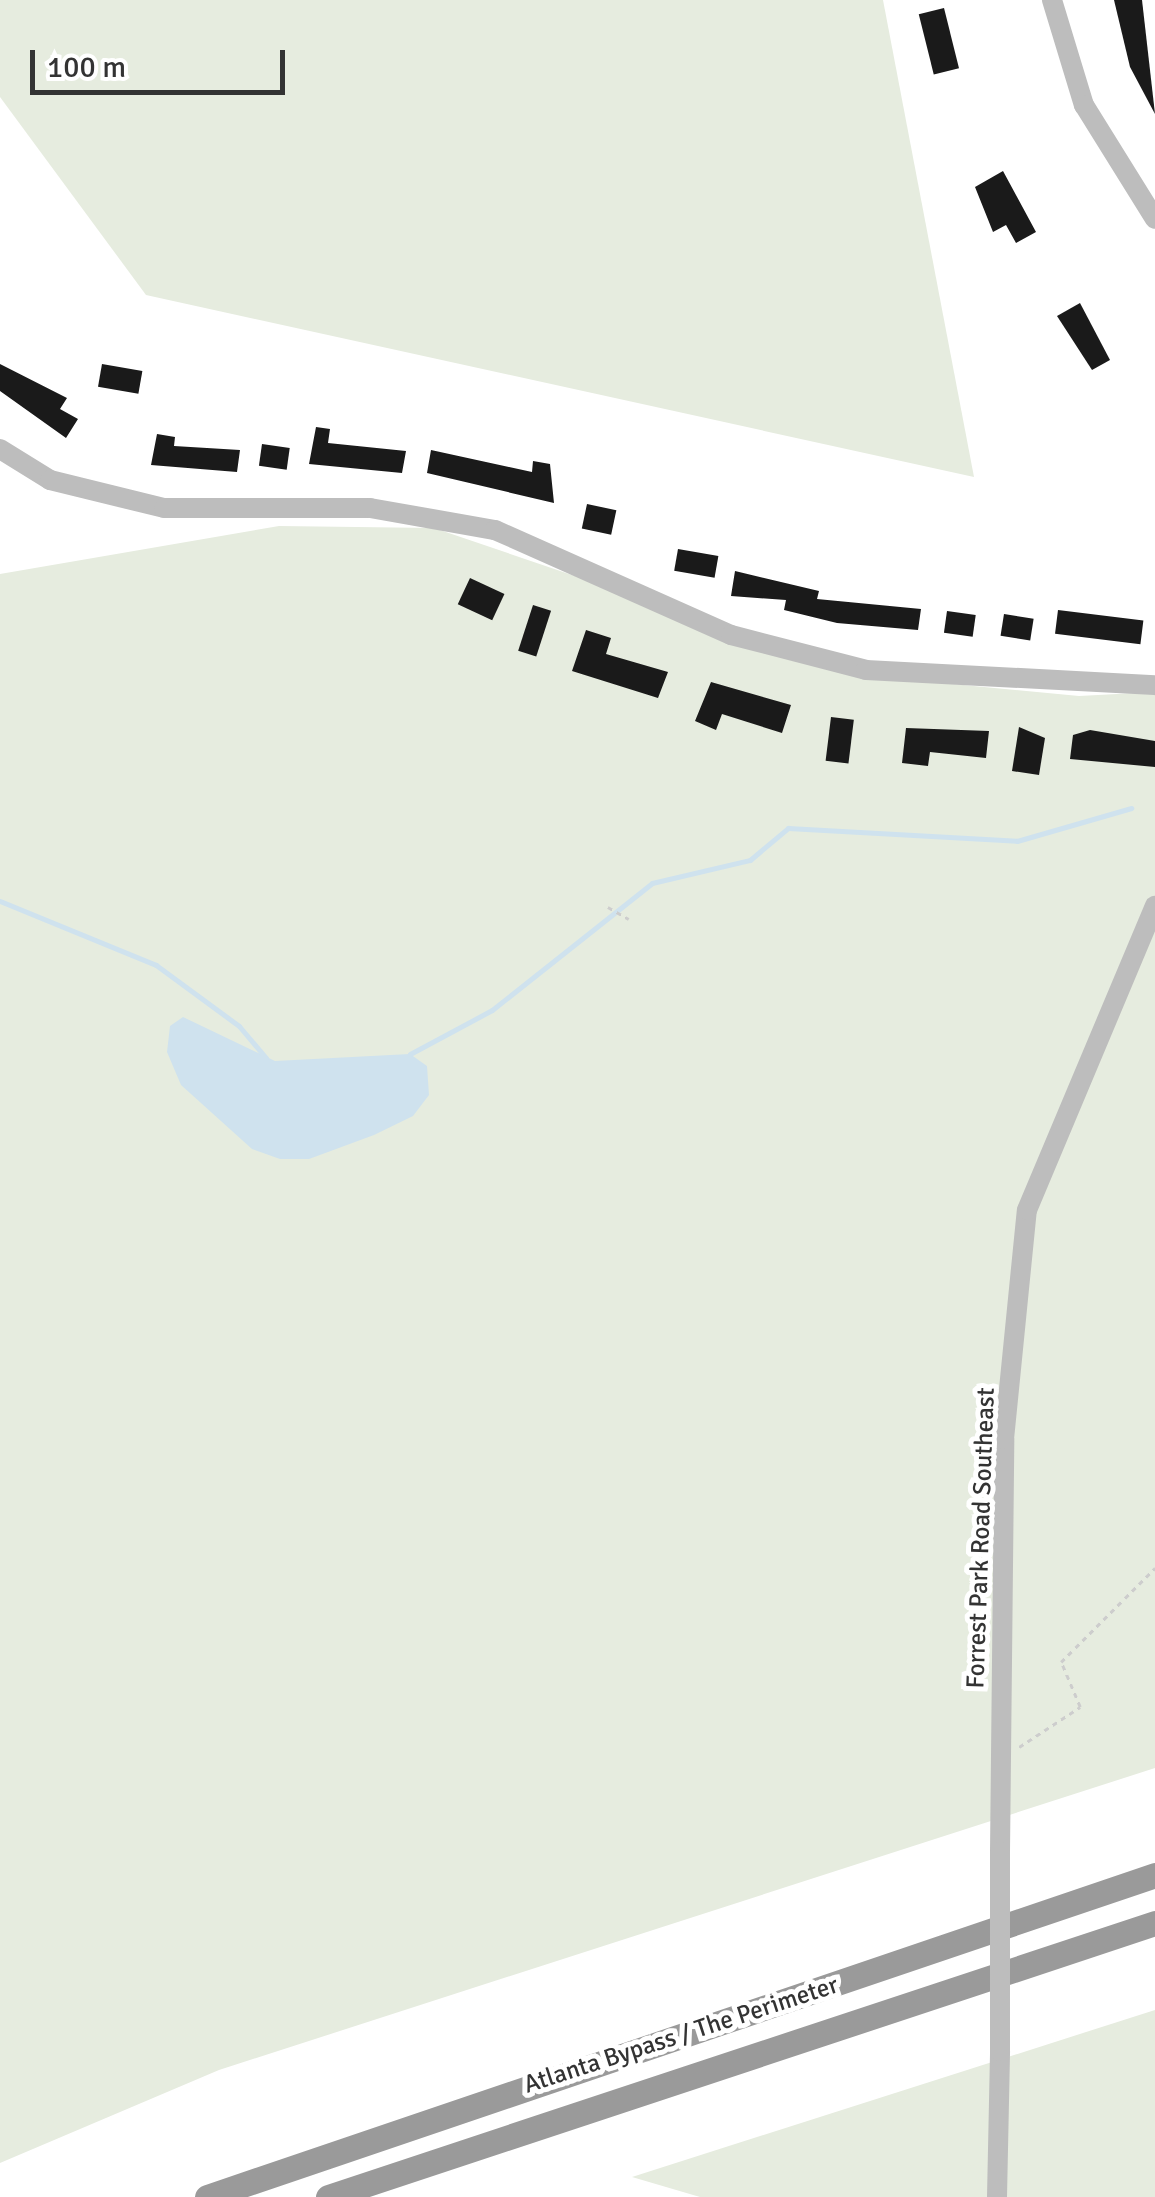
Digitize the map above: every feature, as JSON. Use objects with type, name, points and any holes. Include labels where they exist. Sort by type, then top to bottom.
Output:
[{"type":"highway","name":"Atlanta Bypass / The Perimeter","points":[[206,2197],[1155,1875]]},
{"type":"highway","name":"Atlanta Bypass / The Perimeter","points":[[328,2197],[1155,1923]]},
{"type":"street","points":[[1052,0],[1084,105],[1155,219]]},
{"type":"street","points":[[0,449],[50,480],[164,508],[370,508],[496,530],[732,635],[866,670],[1155,686]]},
{"type":"street","name":"Forrest Park Road Southeast","points":[[998,2197],[1004,1439],[1027,1210],[1155,906]]},
{"type":"path","points":[[608,907],[630,919]]},
{"type":"path","points":[[1001,1759],[1080,1706],[1061,1662],[1155,1568]]},
{"type":"shaded area","points":[[0,0],[883,0],[974,477],[146,295],[0,97]]},
{"type":"shaded area","points":[[279,526],[434,528],[869,676],[1079,696],[1155,692],[1155,1768],[219,2070],[0,2163],[0,574]]},
{"type":"shaded area","points":[[1155,2010],[1155,2197],[700,2197],[632,2177]]},
{"type":"water","points":[[183,1017],[275,1061],[410,1054],[427,1066],[429,1095],[413,1116],[374,1135],[309,1159],[280,1159],[252,1149],[181,1085],[167,1052],[170,1026]]},
{"type":"building","points":[[1114,0],[1142,0],[1155,114],[1130,67]]},
{"type":"building","points":[[944,8],[959,68],[934,74],[919,14]]},
{"type":"building","points":[[1003,171],[1036,232],[1016,243],[1006,225],[993,232],[975,187]]},
{"type":"building","points":[[1080,303],[1110,360],[1092,370],[1057,316]]},
{"type":"building","points":[[0,364],[67,398],[60,409],[78,419],[66,438],[0,391]]},
{"type":"building","points":[[102,364],[142,371],[138,394],[98,387]]},
{"type":"building","points":[[316,427],[330,429],[328,443],[406,451],[402,473],[309,464]]},
{"type":"building","points":[[157,434],[175,437],[174,446],[240,450],[237,472],[151,465]]},
{"type":"building","points":[[262,444],[290,448],[287,470],[259,466]]},
{"type":"building","points":[[431,450],[532,472],[533,461],[550,464],[554,503],[427,473]]},
{"type":"building","points":[[587,504],[616,510],[611,535],[582,528]]},
{"type":"building","points":[[678,549],[718,556],[715,578],[674,571]]},
{"type":"building","points":[[735,571],[819,591],[817,599],[921,609],[918,630],[837,623],[784,610],[786,600],[731,596]]},
{"type":"building","points":[[470,578],[504,594],[492,620],[458,604]]},
{"type":"building","points":[[533,605],[551,611],[536,657],[518,651]]},
{"type":"building","points":[[1058,610],[1143,620],[1140,644],[1055,634]]},
{"type":"building","points":[[947,611],[976,615],[973,637],[944,633]]},
{"type":"building","points":[[1004,614],[1034,619],[1030,640],[1001,636]]},
{"type":"building","points":[[586,630],[611,638],[606,654],[668,672],[658,698],[572,671]]},
{"type":"building","points":[[711,682],[791,705],[782,733],[722,714],[716,730],[695,721]]},
{"type":"building","points":[[831,717],[854,720],[848,763],[826,761]]},
{"type":"building","points":[[1019,727],[1045,738],[1039,775],[1012,771]]},
{"type":"building","points":[[906,728],[989,731],[986,758],[930,752],[928,766],[902,763]]},
{"type":"building","points":[[1090,730],[1155,741],[1155,767],[1070,759],[1073,735]]},
{"type":"waterway","points":[[410,1054],[492,1010],[652,883],[750,860],[788,828],[1017,841],[1131,808]]},
{"type":"waterway","points":[[0,901],[156,965],[239,1026],[266,1058]]}]
